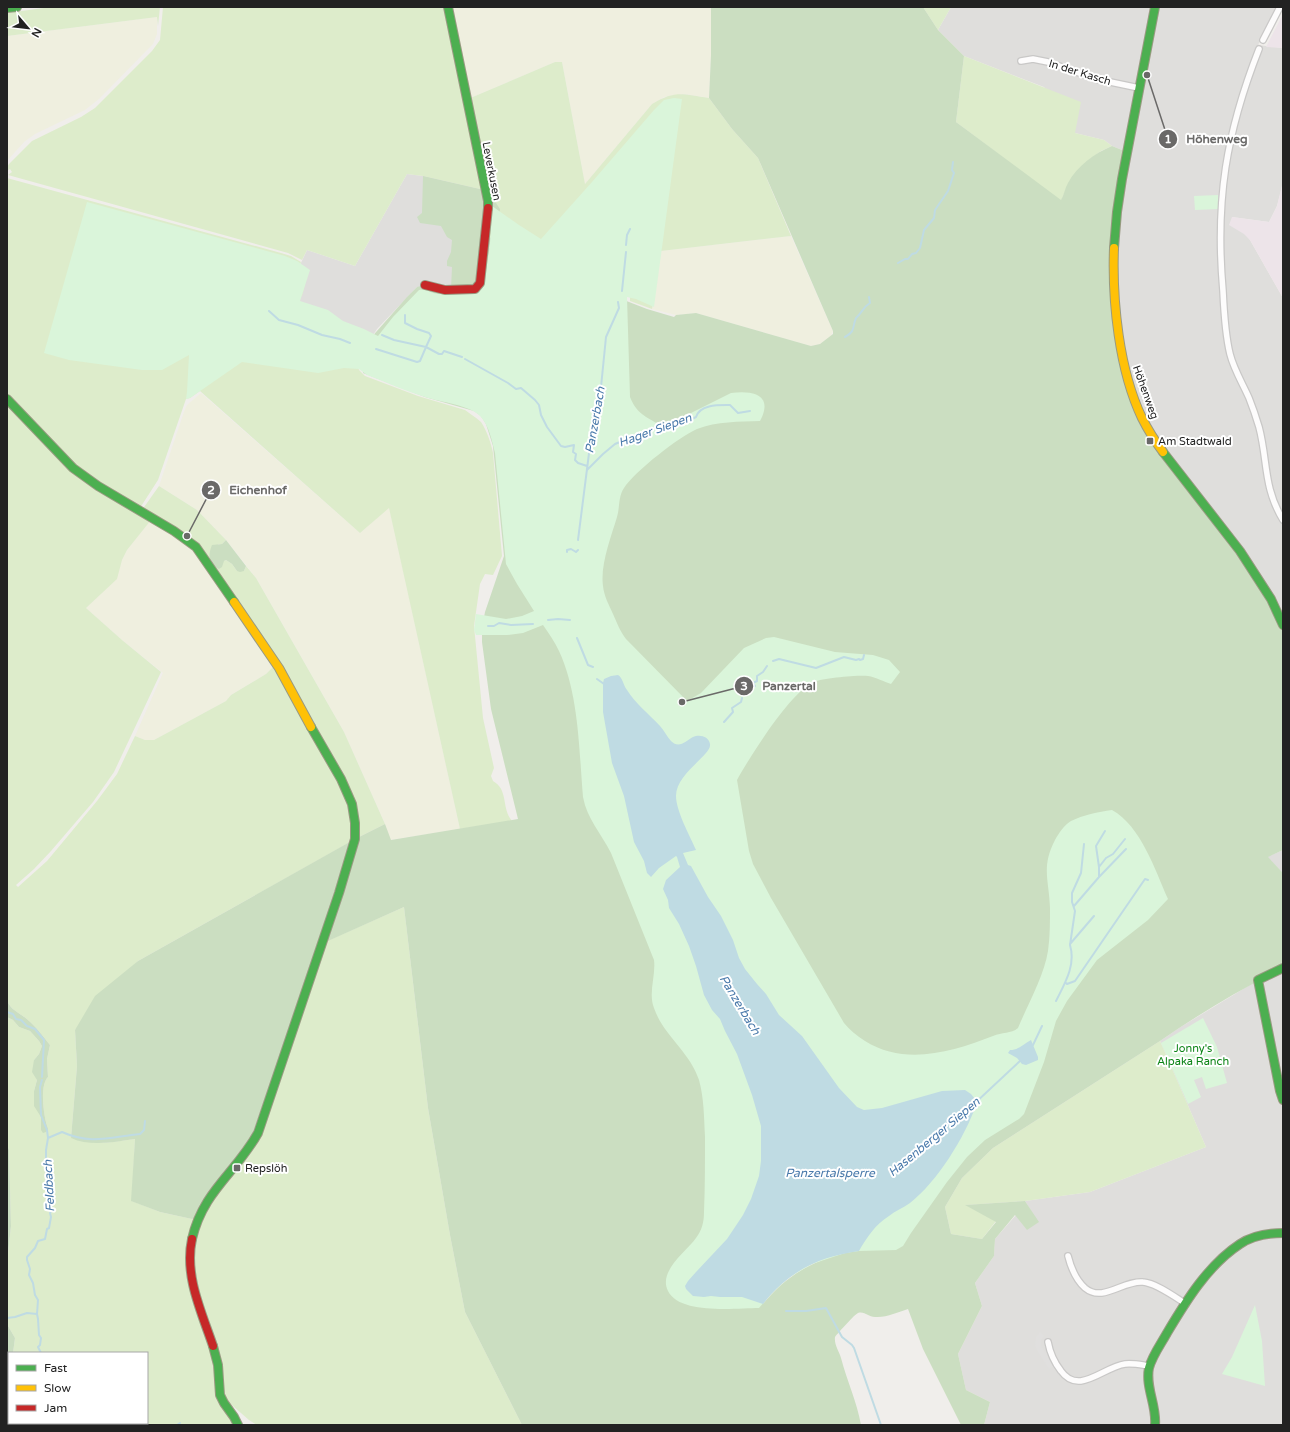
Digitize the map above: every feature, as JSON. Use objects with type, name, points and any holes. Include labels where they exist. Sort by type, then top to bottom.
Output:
[{"type":"street","points":[[7,8],[17,7]]},
{"type":"street","name":"Leverkusen","points":[[425,285],[445,290],[475,289],[478,286],[482,273],[488,209],[448,7]]},
{"type":"street","name":"Höhenweg","points":[[1155,7],[1121,186],[1114,245],[1116,312],[1126,372],[1140,414],[1153,438],[1249,564],[1266,591],[1283,625]]},
{"type":"street","points":[[1263,40],[1280,7]]},
{"type":"street","points":[[1259,49],[1237,112],[1226,162],[1221,213],[1220,248],[1225,326],[1230,355],[1255,414],[1261,436],[1268,487],[1283,520]]},
{"type":"street","name":"In der Kasch","points":[[1021,61],[1033,59],[1048,62],[1096,80],[1139,88]]},
{"type":"street","points":[[7,399],[73,468],[98,486],[174,531],[196,547],[279,668],[348,792],[352,804],[356,830],[355,839],[258,1133],[254,1142],[219,1184],[207,1201],[191,1239],[191,1267],[198,1303],[216,1354],[220,1395],[222,1401],[235,1417],[238,1425]]},
{"type":"street","points":[[1283,968],[1258,980],[1283,1100]]},
{"type":"street","points":[[1155,1425],[1155,1414],[1149,1378],[1150,1366],[1160,1344],[1186,1304],[1213,1269],[1234,1248],[1255,1237],[1268,1233],[1283,1232]]},
{"type":"street","points":[[1068,1256],[1072,1271],[1082,1286],[1092,1293],[1096,1294],[1132,1283],[1143,1282],[1153,1285],[1186,1304]]},
{"type":"street","points":[[1048,1342],[1052,1356],[1064,1376],[1074,1381],[1080,1382],[1087,1380],[1109,1369],[1125,1364],[1150,1366]]},
{"type":"shaded area","points":[[951,7],[1276,7],[1258,45],[1283,48],[1282,187],[1277,206],[1269,222],[1232,217],[1250,240],[1283,298],[1283,625],[1165,454],[1133,394],[1114,281],[1127,152],[1112,146],[1104,140],[1075,133],[1044,87],[964,56],[938,30]]},
{"type":"shaded area","points":[[1283,14],[1283,48],[1266,47]]},
{"type":"shaded area","points":[[407,174],[423,176],[484,190],[463,288],[417,287],[377,329],[369,341],[278,312],[307,250],[355,266]]},
{"type":"shaded area","points":[[1283,181],[1283,298],[1250,240],[1244,234],[1229,225],[1232,217],[1269,222],[1277,206]]},
{"type":"shaded area","points":[[1283,850],[1283,873],[1267,857]]},
{"type":"shaded area","points":[[1283,968],[1283,1425],[984,1425],[990,1402],[966,1390],[958,1354],[982,1306],[975,1283],[994,1256],[995,1239],[1016,1215],[1038,1222],[1025,1201],[1090,1192],[1206,1147],[1160,1041],[1258,980]]},
{"type":"shaded area","points":[[1040,1332],[1044,1336],[1041,1340],[1041,1346],[1054,1366],[1049,1369],[1035,1345],[1036,1337]]},
{"type":"green space","points":[[51,7],[160,7],[158,26],[157,17],[7,36],[7,13]]},
{"type":"green space","points":[[163,7],[445,7],[484,190],[423,176],[407,174],[355,266],[307,250],[302,260],[288,253],[8,175],[12,172],[10,169],[7,171],[9,164],[32,141],[81,117],[95,108],[152,51],[160,40]]},
{"type":"green space","points":[[450,7],[711,7],[709,98],[685,94],[664,97],[652,104],[585,184],[562,62],[555,62],[468,99]]},
{"type":"green space","points":[[711,7],[923,7],[938,30],[964,56],[956,122],[1061,200],[1067,185],[1076,171],[1093,156],[1112,146],[1127,152],[1114,245],[1119,332],[1144,421],[1236,547],[1283,625],[1283,850],[1268,857],[1283,873],[1283,968],[1236,993],[1190,1021],[993,1148],[962,1178],[945,1207],[951,1234],[982,1239],[996,1222],[965,1205],[1025,1201],[1039,1222],[1027,1230],[1015,1215],[995,1239],[994,1256],[975,1283],[982,1306],[958,1354],[966,1390],[990,1402],[984,1425],[961,1425],[923,1349],[908,1309],[888,1316],[879,1317],[858,1313],[835,1337],[836,1345],[861,1425],[522,1425],[465,1312],[428,1108],[404,907],[319,945],[250,1141],[197,1218],[192,1219],[160,1212],[131,1201],[135,1139],[94,1143],[78,1141],[71,1138],[77,1066],[75,1030],[95,996],[138,961],[355,839],[385,824],[391,840],[518,819],[491,709],[482,642],[482,628],[485,612],[504,556],[493,446],[486,424],[481,416],[474,411],[425,397],[363,373],[369,340],[407,297],[417,287],[425,285],[479,293],[611,295],[647,309],[674,317],[676,315],[696,313],[811,346],[820,344],[833,334],[758,158],[732,129],[709,98]],"holes":[[[882,1108],[845,1253],[833,1256],[800,1271],[771,1294],[763,1304]]]},
{"type":"green space","points":[[923,7],[951,7],[938,30]]},
{"type":"green space","points":[[157,17],[157,34],[153,44],[99,99],[85,110],[35,134],[24,142],[7,161],[7,36]]},
{"type":"green space","points":[[964,56],[1081,102],[1075,133],[1104,140],[1112,146],[1101,151],[1090,159],[1066,189],[1061,201],[956,122]]},
{"type":"green space","points":[[555,62],[562,62],[585,184],[652,104],[667,97],[679,94],[709,98],[732,129],[758,158],[791,236],[661,251],[652,309],[630,301],[630,296],[535,287],[484,264],[485,257],[493,254],[489,247],[492,246],[488,237],[489,199],[468,99]]},
{"type":"green space","points":[[674,98],[682,99],[654,307],[636,299],[627,297],[630,397],[639,411],[660,425],[683,417],[731,393],[739,392],[747,392],[759,396],[763,400],[764,412],[760,421],[728,422],[705,426],[689,433],[658,455],[629,481],[621,495],[617,517],[607,551],[602,578],[604,590],[617,624],[626,639],[687,701],[701,693],[744,648],[766,638],[774,637],[835,652],[873,655],[889,660],[900,672],[891,684],[868,676],[832,678],[814,682],[794,698],[783,711],[737,780],[749,851],[753,864],[771,898],[844,1023],[862,1039],[880,1049],[912,1055],[929,1054],[961,1047],[1018,1028],[1043,970],[1048,951],[1050,913],[1047,874],[1048,858],[1060,832],[1068,823],[1076,819],[1091,814],[1112,810],[1122,817],[1139,838],[1146,850],[1168,899],[1148,920],[1097,960],[1067,1001],[1056,1021],[1044,1062],[1024,1114],[1019,1119],[985,1140],[967,1157],[947,1182],[903,1246],[896,1250],[845,1253],[812,1264],[788,1278],[759,1308],[723,1309],[696,1307],[684,1304],[674,1299],[668,1291],[666,1284],[670,1269],[674,1262],[698,1235],[704,1219],[705,1137],[704,1108],[701,1087],[695,1070],[658,1018],[652,1002],[654,960],[611,853],[591,819],[585,805],[583,797],[577,722],[571,685],[566,668],[557,648],[543,625],[523,633],[507,635],[476,635],[474,630],[476,614],[506,619],[522,616],[534,611],[506,564],[495,453],[486,424],[480,416],[469,409],[410,392],[367,375],[359,369],[344,368],[318,373],[242,362],[190,398],[186,399],[189,355],[162,370],[142,370],[69,360],[44,353],[87,202],[285,256],[297,261],[310,270],[300,301],[328,310],[343,321],[378,336],[393,317],[419,290],[438,294],[464,294],[480,291],[488,260],[492,206],[541,239],[654,110],[664,100]]},
{"type":"green space","points":[[423,176],[484,190],[489,199],[496,203],[500,209],[499,217],[490,222],[488,237],[494,239],[492,246],[489,247],[493,254],[485,257],[484,264],[490,266],[474,284],[470,286],[451,289],[452,267],[447,266],[447,261],[451,252],[452,240],[447,237],[441,226],[420,223],[417,217],[422,213]]},
{"type":"green space","points":[[7,178],[291,256],[301,262],[299,269],[305,285],[302,296],[278,311],[358,366],[359,370],[365,376],[418,396],[465,410],[481,422],[485,429],[493,453],[502,556],[493,575],[485,574],[480,584],[474,626],[483,718],[494,768],[491,776],[493,781],[501,789],[507,811],[512,821],[460,829],[389,508],[360,533],[200,391],[186,399],[158,480],[140,508],[84,474],[7,396]]},
{"type":"green space","points":[[1218,195],[1219,209],[1195,210],[1194,196]]},
{"type":"green space","points":[[791,236],[833,331],[831,336],[820,344],[811,346],[696,313],[676,315],[652,309],[661,251]]},
{"type":"green space","points":[[201,393],[360,533],[389,507],[460,829],[390,840],[385,824],[344,732],[256,578],[226,540],[197,510],[159,486],[185,409],[187,405]]},
{"type":"green space","points":[[7,402],[65,463],[151,520],[127,550],[122,560],[117,579],[86,608],[161,672],[114,772],[93,802],[51,851],[16,885],[18,887],[47,861],[97,801],[117,774],[135,736],[145,740],[154,740],[226,701],[231,695],[266,674],[274,666],[342,784],[351,807],[352,841],[138,961],[75,1030],[77,1066],[71,1138],[104,1143],[135,1139],[132,1201],[160,1212],[192,1219],[197,1218],[188,1246],[212,1349],[217,1387],[236,1425],[34,1425],[148,1424],[148,1352],[13,1352],[15,1338],[7,1324],[7,1262],[11,1226],[9,1150],[7,1145],[7,1017],[13,1020],[19,1027],[30,1031],[42,1046],[39,1054],[34,1060],[37,1080],[34,1091],[48,1129],[45,1118],[43,1095],[45,1081],[48,1077],[47,1059],[50,1045],[40,1032],[14,1010],[7,1001]]},
{"type":"green space","points":[[159,486],[197,510],[226,540],[222,544],[218,544],[224,561],[226,560],[232,564],[237,571],[244,571],[246,566],[256,578],[344,732],[385,824],[357,838],[347,786],[203,553],[142,510]]},
{"type":"green space","points":[[151,519],[198,553],[274,666],[266,674],[231,695],[226,701],[154,740],[145,740],[135,736],[163,673],[122,640],[86,608],[116,579],[127,550]]},
{"type":"green space","points":[[226,540],[246,566],[244,571],[237,571],[232,564],[226,560],[219,569],[215,567],[211,561],[210,552],[212,545],[222,544]]},
{"type":"green space","points":[[404,907],[428,1108],[465,1312],[522,1425],[257,1425],[226,1400],[192,1267],[195,1232],[217,1190],[252,1151],[327,941]]},
{"type":"green space","points":[[7,1001],[14,1010],[40,1032],[50,1045],[47,1059],[48,1077],[45,1081],[43,1095],[45,1118],[48,1129],[43,1133],[41,1130],[41,1117],[34,1106],[34,1091],[37,1080],[32,1072],[34,1060],[39,1054],[42,1046],[30,1031],[19,1027],[13,1020],[7,1017]]},
{"type":"green space","name":"Jonny's Alpaka Ranch","points":[[1203,1018],[1217,1047],[1227,1083],[1206,1089],[1202,1077],[1194,1080],[1201,1097],[1188,1104],[1161,1043]]},
{"type":"green space","points":[[1160,1041],[1206,1147],[1090,1192],[1025,1201],[966,1205],[996,1221],[982,1239],[951,1234],[945,1207],[962,1178],[993,1148]]},
{"type":"green space","points":[[7,1145],[9,1150],[11,1226],[7,1262]]},
{"type":"green space","points":[[1255,1305],[1262,1341],[1265,1386],[1222,1374],[1232,1357]]},
{"type":"green space","points":[[7,1324],[15,1338],[13,1352],[8,1352],[7,1398]]},
{"type":"green space","points":[[7,1398],[8,1424],[34,1425],[7,1425]]},
{"type":"water","name":"Panzertalsperre","points":[[618,675],[634,699],[674,743],[682,744],[693,737],[698,736],[703,736],[708,739],[710,744],[706,754],[687,772],[678,788],[676,796],[678,809],[696,850],[683,853],[688,865],[691,866],[708,897],[721,916],[745,969],[766,994],[779,1015],[802,1036],[839,1088],[857,1107],[864,1110],[882,1108],[942,1091],[965,1090],[975,1099],[976,1105],[971,1118],[957,1145],[940,1171],[920,1194],[910,1203],[891,1214],[875,1227],[859,1251],[830,1257],[805,1267],[783,1283],[763,1304],[742,1297],[693,1296],[685,1286],[727,1239],[743,1215],[751,1199],[759,1176],[761,1161],[761,1126],[752,1095],[737,1054],[720,1019],[712,1010],[704,995],[689,946],[679,924],[669,908],[668,900],[663,889],[666,880],[680,867],[677,857],[676,856],[659,868],[651,877],[647,873],[644,861],[634,842],[624,796],[612,763],[603,712],[604,679]]},
{"type":"water","points":[[1031,1040],[1038,1060],[1026,1065],[1022,1064],[1017,1058],[1008,1053],[1010,1050],[1018,1048]]},
{"type":"waterway","name":"Hager Siepen","points":[[898,263],[908,259],[920,248],[924,230],[934,218],[935,210],[948,191],[954,173],[952,170],[953,162]]},
{"type":"waterway","name":"Panzerbach","points":[[626,245],[627,235],[630,229]]},
{"type":"waterway","name":"Panzerbach","points":[[622,291],[626,252]]},
{"type":"waterway","name":"Hager Siepen","points":[[845,337],[851,333],[856,318],[870,303],[869,297]]},
{"type":"waterway","name":"Panzerbach","points":[[578,540],[594,414],[599,407],[606,337],[619,308],[618,302]]},
{"type":"waterway","points":[[269,311],[279,320],[350,343]]},
{"type":"waterway","points":[[382,335],[394,340],[426,347],[431,336],[429,333],[405,323],[405,315]]},
{"type":"waterway","points":[[376,349],[417,362],[420,361],[426,347],[439,354],[442,354],[444,351],[462,357]]},
{"type":"waterway","points":[[465,359],[516,389],[521,388],[535,400],[539,405],[541,415],[547,427],[561,446],[565,447],[574,445],[573,452],[576,454],[575,460],[578,463],[587,466]]},
{"type":"waterway","name":"Hager Siepen","points":[[587,470],[615,444],[661,425],[668,426],[685,419],[692,419],[706,407],[715,405],[730,405],[738,413],[750,411]]},
{"type":"waterway","name":"Panzerbach","points":[[567,552],[567,550],[571,549],[576,552],[578,550]]},
{"type":"waterway","points":[[548,620],[570,620]]},
{"type":"waterway","points":[[488,626],[494,626],[499,623],[511,625],[533,624]]},
{"type":"waterway","name":"Panzerbach","points":[[577,638],[588,665],[593,667]]},
{"type":"waterway","points":[[773,661],[779,659],[816,668],[844,657],[860,660],[863,659],[864,655]]},
{"type":"waterway","points":[[748,688],[755,686],[753,683],[757,681],[757,676],[763,672],[767,666]]},
{"type":"waterway","name":"Panzerbach","points":[[597,679],[604,684]]},
{"type":"waterway","points":[[724,722],[733,712],[732,708],[741,702],[742,698]]},
{"type":"waterway","points":[[1099,877],[1096,846],[1105,831]]},
{"type":"waterway","points":[[1099,867],[1106,858],[1113,854],[1125,839]]},
{"type":"waterway","name":"Hasenberger Siepen","points":[[1056,1001],[1071,967],[1072,960],[1070,945],[1075,911],[1072,902],[1072,893],[1081,873],[1084,844]]},
{"type":"waterway","points":[[1074,906],[1126,849]]},
{"type":"waterway","points":[[1066,983],[1075,981],[1145,879],[1148,880]]},
{"type":"waterway","points":[[1070,944],[1094,916]]},
{"type":"waterway","name":"Feldbach","points":[[7,1012],[13,1014],[16,1019],[21,1020],[27,1026],[35,1029],[44,1040],[42,1077]]},
{"type":"waterway","name":"Hasenberger Siepen","points":[[1033,1045],[1042,1026]]},
{"type":"waterway","name":"Hasenberger Siepen","points":[[974,1104],[1020,1061]]},
{"type":"waterway","name":"Feldbach","points":[[40,1352],[38,1347],[40,1345],[41,1338],[39,1335],[37,1314],[38,1300],[29,1275],[30,1269],[27,1257],[35,1248],[38,1241],[45,1239],[47,1229],[49,1228],[51,1217],[50,1213],[52,1210],[48,1192],[49,1188],[46,1179],[46,1150],[48,1138],[47,1130],[41,1115],[40,1087],[42,1080]]},
{"type":"waterway","points":[[48,1138],[62,1132],[72,1136],[92,1139],[140,1134],[144,1130],[145,1121]]},
{"type":"waterway","name":"Panzerbach","points":[[786,1311],[806,1311],[826,1308],[842,1337],[854,1348],[881,1425]]},
{"type":"waterway","points":[[7,1318],[27,1313],[37,1314]]},
{"type":"traffic: fast","points":[[7,8],[17,7]]},
{"type":"traffic: fast","points":[[448,7],[488,201],[488,208]]},
{"type":"traffic: fast","points":[[1114,248],[1122,179],[1155,7]]},
{"type":"traffic: fast","points":[[7,399],[73,468],[98,486],[174,531],[196,547],[234,602]]},
{"type":"traffic: fast","points":[[1163,452],[1240,551],[1271,599],[1283,625]]},
{"type":"traffic: fast","points":[[192,1239],[197,1222],[212,1195],[240,1160],[258,1133],[339,893],[355,839],[355,823],[352,804],[341,779],[311,727]]},
{"type":"traffic: fast","points":[[1283,968],[1258,980],[1283,1100]]},
{"type":"traffic: fast","points":[[1155,1425],[1148,1375],[1149,1368],[1157,1350],[1190,1296],[1218,1262],[1240,1244],[1260,1236],[1283,1233]]},
{"type":"traffic: fast","points":[[213,1346],[218,1365],[220,1395],[238,1425]]},
{"type":"traffic: slow","points":[[1114,248],[1114,290],[1116,312],[1128,379],[1142,418],[1163,452]]},
{"type":"traffic: slow","points":[[234,602],[279,668],[311,727]]},
{"type":"traffic: jam","points":[[425,285],[445,290],[475,289],[480,283],[488,208]]},
{"type":"traffic: jam","points":[[192,1239],[190,1253],[192,1280],[199,1307],[213,1346]]},
{"type":"place","name":"Höhenweg","points":[[1147,75]]},
{"type":"place","name":"Am Stadtwald","points":[[1150,441]]},
{"type":"place","name":"Eichenhof","points":[[187,536]]},
{"type":"place","name":"Panzertal","points":[[682,702]]},
{"type":"place","name":"Repslöh","points":[[237,1168]]}]
